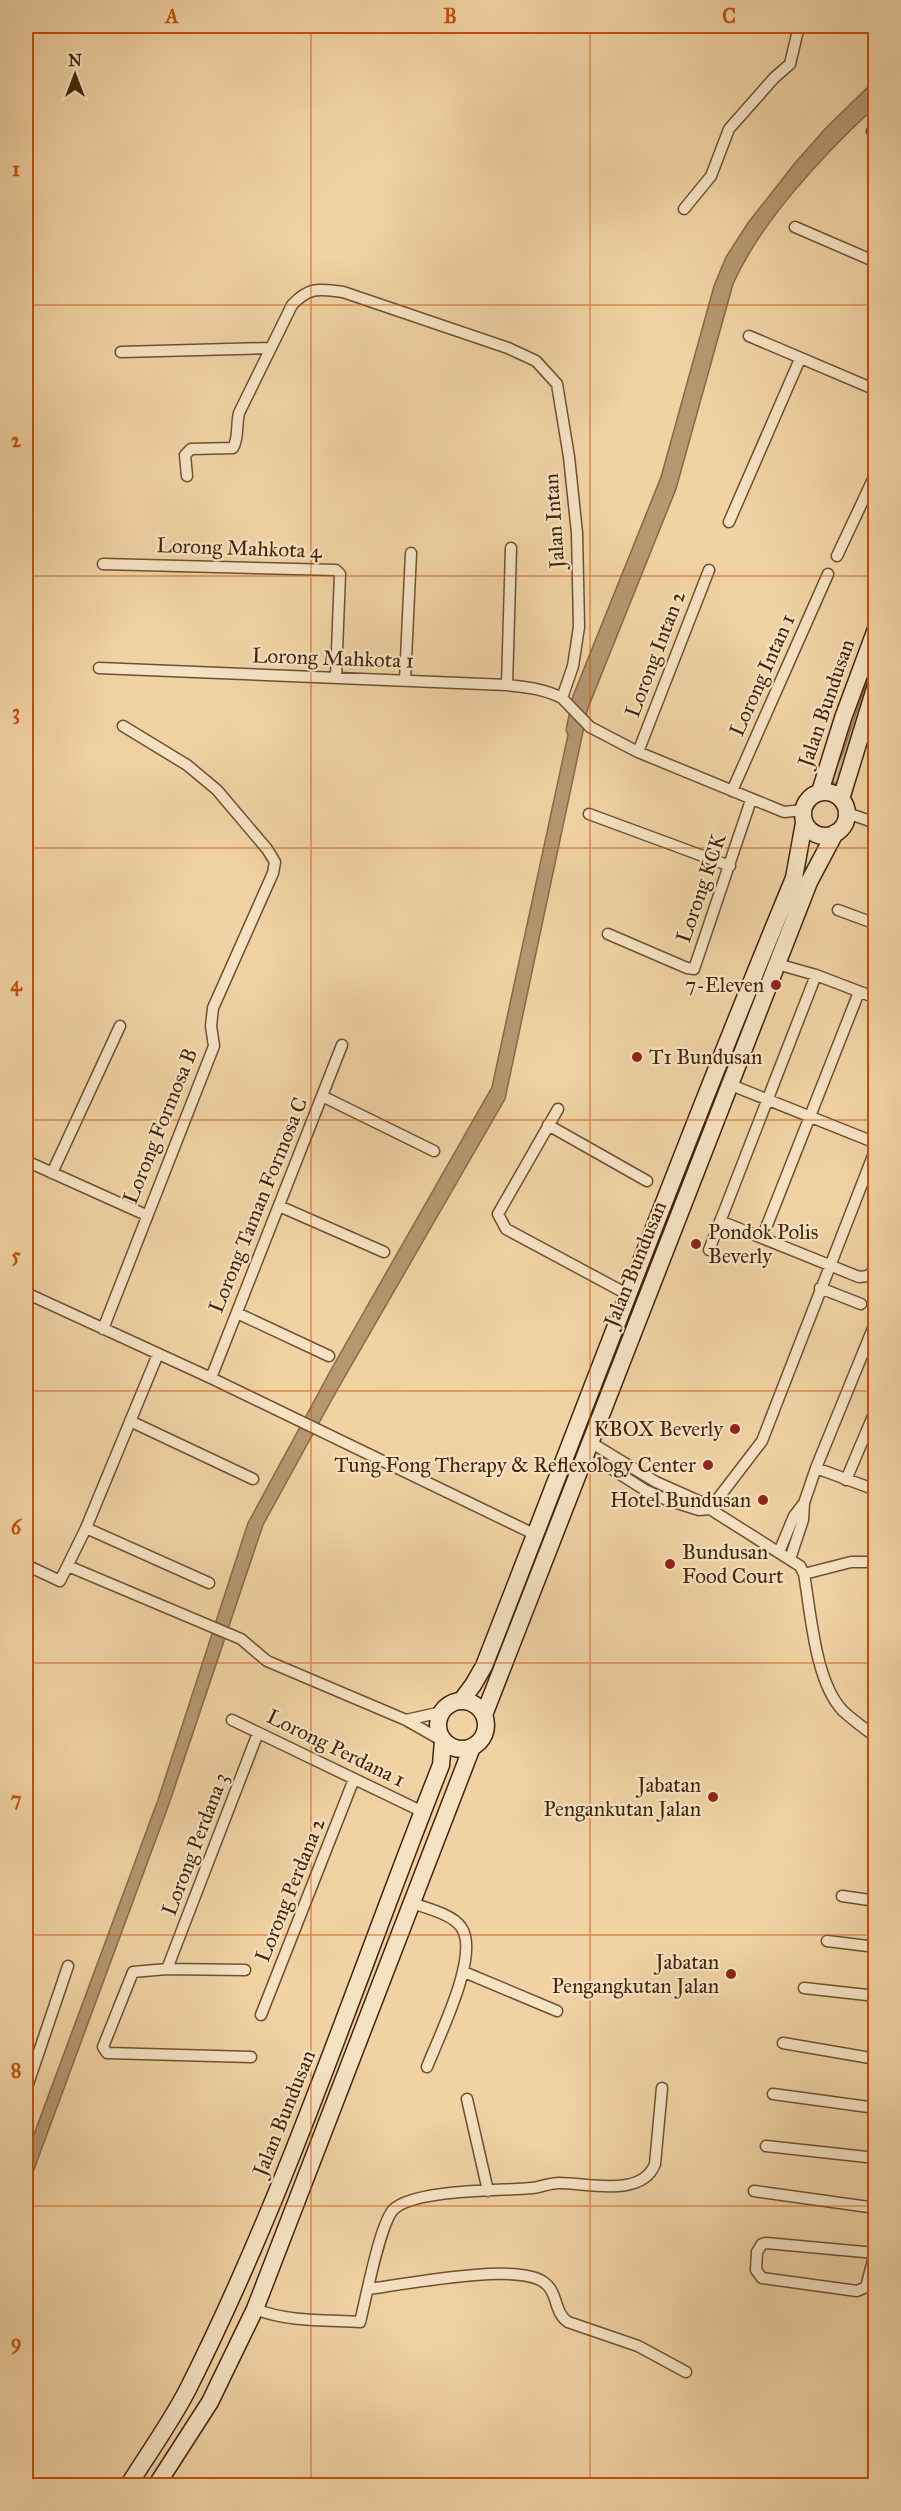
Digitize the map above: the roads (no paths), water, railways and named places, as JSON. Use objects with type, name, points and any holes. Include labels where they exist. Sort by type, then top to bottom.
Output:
[{"type":"main road","name":"Jalan Bundusan","points":[[820,792],[843,718],[876,628]]},
{"type":"main road","name":"Jalan Bundusan","points":[[844,806],[876,685]]},
{"type":"main road","points":[[820,792],[835,794],[844,806],[844,825],[835,833],[821,836],[814,833],[803,816],[808,798],[820,792]]},
{"type":"main road","name":"Jalan Bundusan","points":[[128,2486],[186,2391],[242,2272],[330,2059],[441,1766],[443,1741],[437,1726],[442,1712],[447,1706],[461,1701],[484,1666],[547,1508],[627,1294],[794,878],[803,816]]},
{"type":"main road","name":"Jalan Bundusan","points":[[156,2486],[210,2402],[255,2309],[472,1747],[483,1738],[484,1715],[581,1462],[809,882],[835,833]]},
{"type":"main road","points":[[547,1508],[578,1450],[590,1442]]},
{"type":"main road","points":[[461,1701],[475,1704],[484,1715]]},
{"type":"main road","points":[[443,1741],[460,1750],[472,1747]]},
{"type":"street","points":[[684,208],[711,176],[729,129],[774,78],[790,64],[799,26]]},
{"type":"street","points":[[795,227],[876,262]]},
{"type":"street","name":"Jalan Intan","points":[[270,348],[292,305],[303,293],[318,289],[343,292],[508,348],[536,361],[557,384],[569,458],[577,533],[579,616],[573,666],[565,702]]},
{"type":"street","points":[[749,336],[876,390]]},
{"type":"street","points":[[120,352],[270,348],[239,413],[236,427],[237,441],[233,448],[191,449],[185,455],[187,476]]},
{"type":"street","points":[[729,522],[800,358]]},
{"type":"street","points":[[837,556],[876,473]]},
{"type":"street","points":[[507,685],[511,549]]},
{"type":"street","points":[[405,680],[411,554]]},
{"type":"street","name":"Lorong Mahkota 4","points":[[103,564],[336,570],[340,574],[336,677]]},
{"type":"street","name":"Lorong Intan 2","points":[[638,752],[709,570]]},
{"type":"street","name":"Lorong Intan 1","points":[[732,791],[828,574]]},
{"type":"street","name":"Lorong Mahkota 1","points":[[99,668],[507,685],[547,691],[565,702]]},
{"type":"street","points":[[565,702],[590,727],[638,752],[751,800],[803,816]]},
{"type":"street","name":"Lorong Formosa B","points":[[103,1329],[214,1046],[213,1008],[273,873],[275,862],[267,849],[217,790],[199,774],[123,726]]},
{"type":"street","name":"Lorong KCK","points":[[608,934],[694,969],[751,800]]},
{"type":"street","points":[[844,806],[876,823]]},
{"type":"street","points":[[589,814],[730,866]]},
{"type":"street","points":[[838,910],[876,924]]},
{"type":"street","points":[[777,964],[816,975],[876,998]]},
{"type":"street","points":[[709,1250],[816,975]]},
{"type":"street","points":[[762,1238],[859,992]]},
{"type":"street","points":[[52,1173],[120,1026]]},
{"type":"street","name":"Lorong Taman Formosa C","points":[[211,1378],[342,1045]]},
{"type":"street","points":[[581,1462],[604,1464],[645,1490],[667,1500],[699,1510],[710,1509],[762,1441],[876,1146],[730,1085]]},
{"type":"street","points":[[322,1096],[434,1150]]},
{"type":"street","points":[[558,1110],[498,1214],[506,1229],[627,1294]]},
{"type":"street","points":[[548,1125],[647,1181]]},
{"type":"street","points":[[26,1161],[146,1215]]},
{"type":"street","points":[[279,1206],[384,1252]]},
{"type":"street","points":[[720,1221],[863,1278],[872,1274],[876,1268]]},
{"type":"street","points":[[820,1288],[861,1304]]},
{"type":"street","points":[[26,1293],[211,1378],[536,1535]]},
{"type":"street","points":[[237,1313],[329,1356]]},
{"type":"street","points":[[790,1559],[803,1520],[804,1503],[816,1468],[870,1349],[876,1321]]},
{"type":"street","points":[[26,1565],[60,1581],[86,1528],[158,1354]]},
{"type":"street","points":[[846,1480],[876,1409]]},
{"type":"street","points":[[130,1421],[253,1479]]},
{"type":"street","points":[[590,1442],[656,1482],[702,1502],[800,1566],[804,1575],[822,1673],[829,1689],[843,1711],[876,1737]]},
{"type":"street","points":[[816,1468],[876,1490]]},
{"type":"street","points":[[779,1552],[794,1516],[804,1503]]},
{"type":"street","points":[[86,1528],[208,1583]]},
{"type":"street","points":[[804,1575],[851,1562],[876,1562]]},
{"type":"street","points":[[68,1566],[241,1639],[267,1661],[405,1720],[443,1741]]},
{"type":"street","points":[[405,1720],[442,1712]]},
{"type":"street","name":"Lorong Perdana 1","points":[[232,1720],[423,1812]]},
{"type":"street","name":"Lorong Perdana 3","points":[[167,1969],[258,1733]]},
{"type":"street","name":"Lorong Perdana 2","points":[[261,2014],[354,1779]]},
{"type":"street","points":[[842,1896],[876,1900]]},
{"type":"street","points":[[412,1903],[454,1920],[462,1927],[465,1937],[465,1972],[427,2067]]},
{"type":"street","points":[[827,1941],[876,1947]]},
{"type":"street","points":[[26,2090],[68,1966]]},
{"type":"street","points":[[245,1970],[167,1969],[133,1972],[129,1976],[103,2044],[107,2053],[251,2057]]},
{"type":"street","points":[[465,1972],[556,2012]]},
{"type":"street","points":[[804,1988],[876,1996]]},
{"type":"street","points":[[783,2043],[876,2058]]},
{"type":"street","points":[[255,2309],[289,2317],[360,2322],[384,2225],[393,2209],[402,2203],[424,2197],[557,2183],[627,2185],[646,2177],[652,2173],[655,2164],[662,2088]]},
{"type":"street","points":[[773,2094],[876,2108]]},
{"type":"street","points":[[466,2099],[488,2191]]},
{"type":"street","points":[[766,2146],[876,2158]]},
{"type":"street","points":[[754,2191],[876,2208]]},
{"type":"street","points":[[766,2243],[875,2253],[866,2287],[857,2291],[762,2278],[756,2270],[757,2252],[762,2244],[766,2243]]},
{"type":"street","points":[[369,2289],[482,2275],[532,2276],[548,2285],[554,2293],[559,2313],[567,2322],[638,2346],[686,2372]]},
{"type":"place","name":"7-Eleven","points":[[776,985]]},
{"type":"place","name":"T1 Bundusan","points":[[637,1057]]},
{"type":"place","name":"Pondok Polis Beverly","points":[[696,1244]]},
{"type":"place","name":"KBOX Beverly","points":[[735,1429]]},
{"type":"place","name":"Tung Fong Therapy & Reflexology Center","points":[[708,1465]]},
{"type":"place","name":"Hotel Bundusan","points":[[763,1500]]},
{"type":"place","name":"Bundusan Food Court","points":[[670,1564]]},
{"type":"place","name":"Jabatan Pengankutan Jalan","points":[[713,1797]]},
{"type":"place","name":"Jabatan Pengangkutan Jalan","points":[[731,1974]]}]
